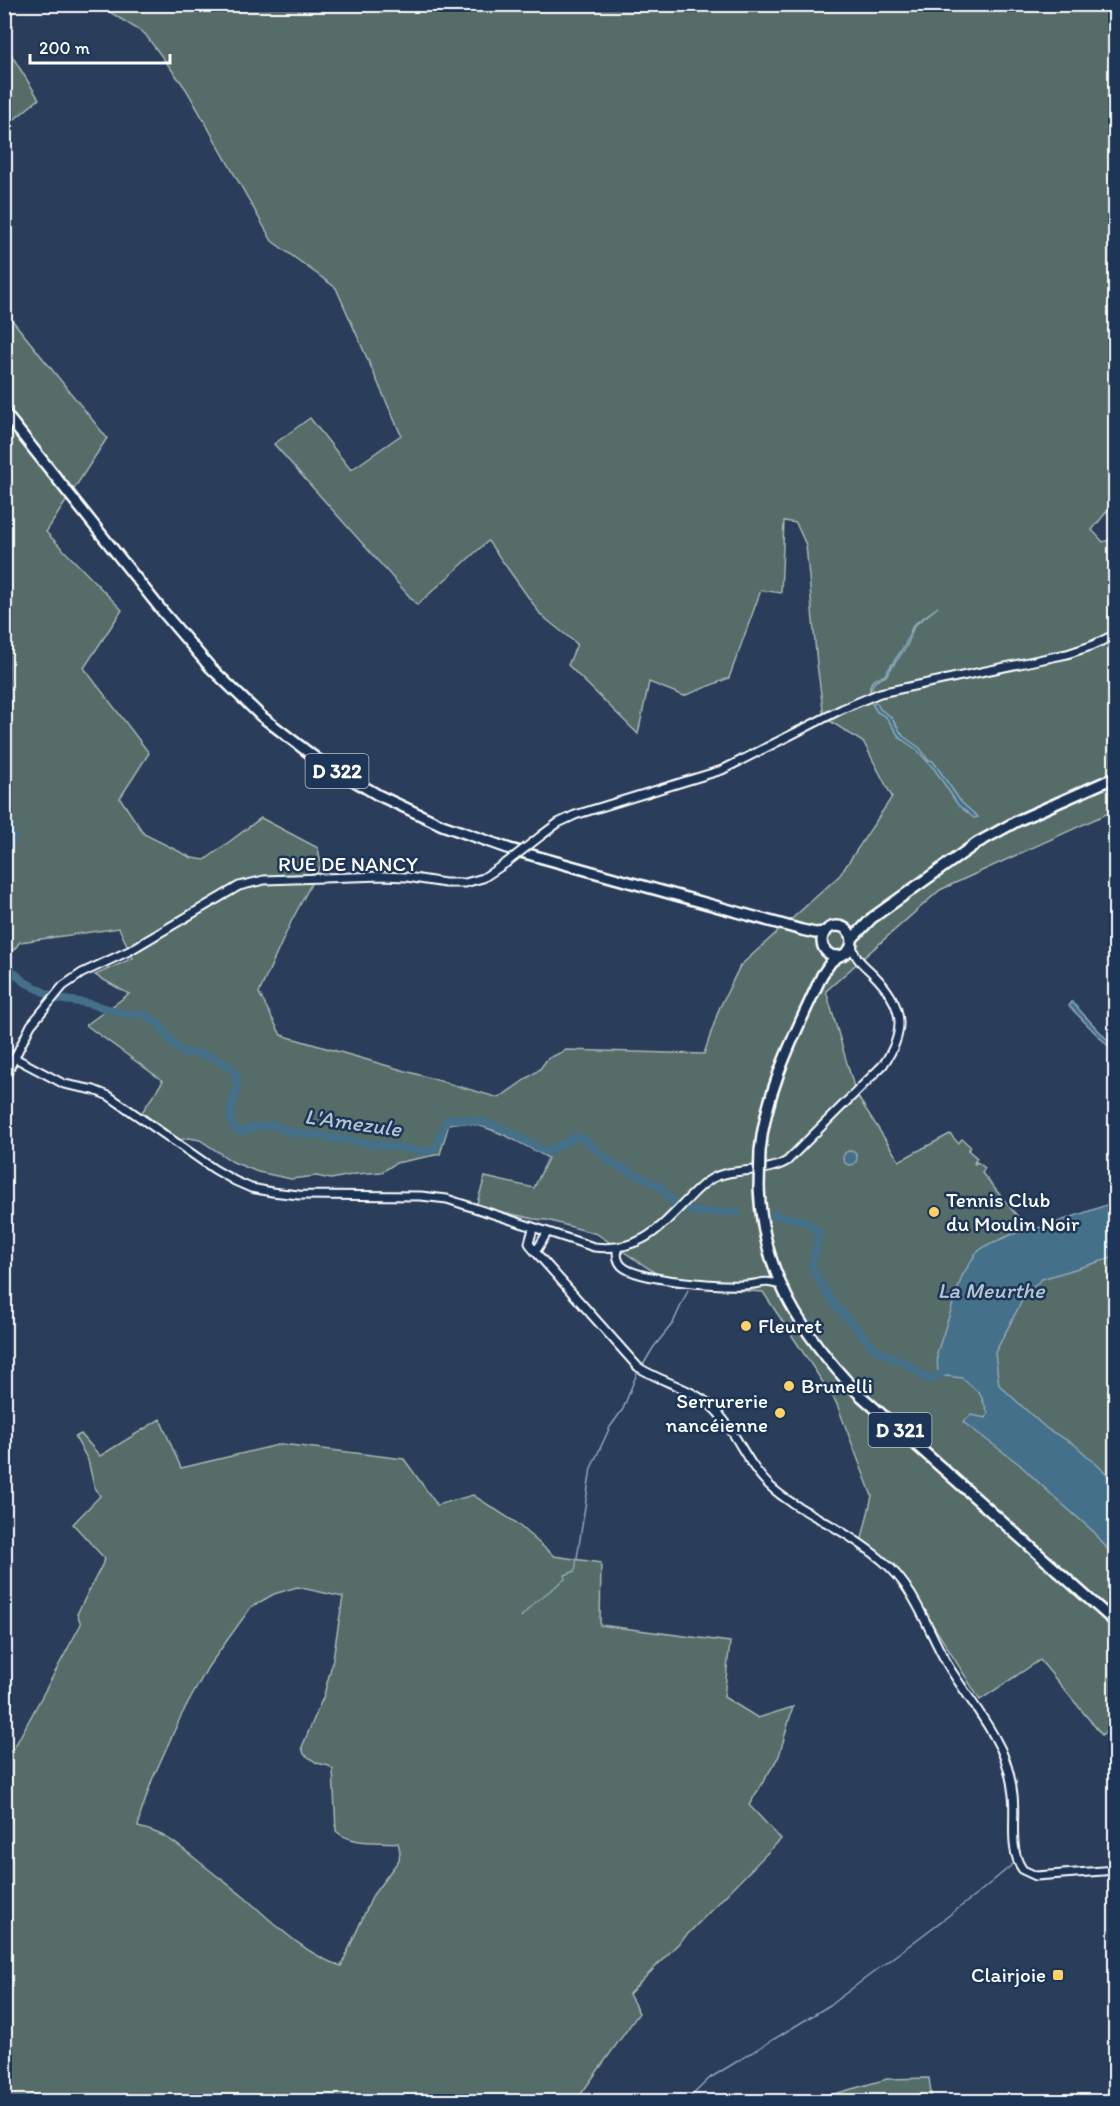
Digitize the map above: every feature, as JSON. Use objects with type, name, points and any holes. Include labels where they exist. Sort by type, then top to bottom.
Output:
[{"type":"main road","name":"D 322","points":[[4,412],[163,612],[210,667],[261,716],[317,759],[378,795],[442,825],[501,846],[802,930],[815,933],[826,932]]},
{"type":"main road","points":[[872,918],[852,942],[848,951],[841,955],[832,955],[825,947],[826,932],[833,927],[846,929],[872,918],[977,843],[1019,820],[1116,777]]},
{"type":"main road","points":[[846,929],[852,942]]},
{"type":"main road","name":"D 322","points":[[802,930],[814,935],[825,947]]},
{"type":"main road","name":"D 321","points":[[822,975],[825,947]]},
{"type":"main road","name":"D 321","points":[[841,955],[831,962],[822,975],[781,1064],[770,1098],[760,1151],[759,1187],[764,1236],[780,1285],[796,1317],[815,1344],[860,1395],[1116,1623]]},
{"type":"street","name":"RUE DE NANCY","points":[[4,1079],[31,1025],[69,981],[129,951],[229,890],[264,880],[382,876],[465,883],[483,878],[568,818],[722,770],[773,743],[871,697],[911,686],[1068,654],[1116,634]]},
{"type":"street","points":[[15,1058],[64,1084],[94,1090],[109,1096],[214,1169],[251,1188],[299,1195],[436,1197],[594,1247],[616,1248],[642,1241],[710,1179],[723,1174],[776,1166],[787,1161],[883,1065],[897,1043],[899,1020],[893,999],[853,954],[852,942]]},
{"type":"street","points":[[841,955],[850,957],[868,969]]},
{"type":"street","points":[[533,1229],[529,1243],[533,1249],[638,1367],[711,1406],[728,1428],[752,1467],[770,1486],[792,1503],[830,1524],[865,1548],[897,1575],[909,1592],[946,1661],[995,1738],[1012,1784],[1016,1853],[1019,1865],[1028,1874],[1036,1876],[1116,1870]]},
{"type":"street","points":[[533,1249],[538,1248],[547,1233]]},
{"type":"street","points":[[616,1248],[620,1264],[640,1275],[662,1280],[742,1286],[766,1281],[780,1285]]},
{"type":"green space","points":[[103,5],[1115,5],[1116,500],[1092,530],[1103,542],[1115,538],[1115,810],[940,890],[826,991],[856,1094],[899,1161],[950,1134],[958,1143],[962,1139],[971,1147],[968,1150],[977,1158],[974,1163],[977,1162],[985,1168],[982,1173],[1032,1234],[1115,1221],[1116,1719],[1102,1735],[1040,1660],[980,1700],[895,1564],[859,1551],[872,1496],[836,1402],[763,1292],[675,1286],[597,1234],[547,1220],[476,1206],[485,1177],[534,1188],[548,1158],[500,1133],[473,1124],[449,1124],[440,1154],[396,1163],[382,1172],[331,1179],[316,1176],[291,1179],[258,1172],[233,1162],[200,1140],[189,1138],[180,1140],[142,1112],[163,1081],[86,1025],[129,994],[95,975],[133,958],[119,928],[20,942],[5,961],[4,310],[107,438],[46,532],[122,610],[84,668],[149,753],[120,798],[144,834],[192,858],[205,860],[261,818],[318,848],[321,865],[291,922],[259,993],[281,1035],[499,1098],[540,1069],[547,1059],[566,1050],[704,1054],[719,1009],[740,966],[840,875],[892,797],[864,743],[824,717],[806,545],[796,523],[784,521],[781,593],[761,590],[729,678],[684,696],[649,682],[638,734],[568,665],[577,644],[541,615],[488,541],[417,605],[274,444],[310,418],[351,470],[401,435],[336,288],[272,241],[186,89],[145,34],[105,9]]},
{"type":"green space","points":[[4,43],[39,99],[5,127],[4,127]]},
{"type":"green space","points":[[160,1419],[181,1468],[282,1444],[404,1459],[437,1505],[473,1495],[515,1522],[554,1556],[601,1563],[600,1625],[730,1642],[724,1697],[758,1718],[793,1707],[779,1756],[749,1805],[781,1839],[629,1994],[639,2013],[576,2101],[5,2101],[5,1757],[14,1748],[81,1624],[77,1614],[105,1559],[73,1524],[100,1496],[94,1486],[88,1460],[75,1437],[81,1434],[100,1456]],"holes":[[[297,1587],[343,1597],[332,1664],[324,1695],[302,1747],[304,1754],[333,1770],[336,1831],[349,1838],[365,1842],[398,1843],[400,1851],[399,1860],[373,1895],[341,1966],[302,1946],[176,1844],[164,1836],[138,1827],[152,1780],[181,1716],[208,1667],[251,1607],[274,1594]]]},
{"type":"green space","points":[[929,2078],[932,2101],[820,2101],[827,2096],[887,2079]]},
{"type":"water","points":[[938,607],[914,626],[907,646],[886,676],[874,683],[870,692],[871,683],[884,676],[905,645],[913,625]]},
{"type":"water","points":[[877,703],[880,709],[891,717],[903,736],[920,748],[928,760],[933,761],[961,802],[978,817],[974,818],[958,805],[935,770],[917,750],[900,738],[886,717],[877,712],[872,704]]},
{"type":"water","points":[[1072,1002],[1115,1048],[1115,1053],[1069,1006]]},
{"type":"water","points":[[850,1151],[855,1153],[857,1158],[855,1163],[850,1165],[845,1163],[843,1158],[845,1153]]},
{"type":"water","name":"La Meurthe","points":[[1115,1202],[1115,1257],[1042,1279],[1026,1293],[995,1353],[999,1385],[1047,1429],[1074,1444],[1105,1472],[1115,1485],[1115,1559],[1095,1533],[1019,1464],[963,1422],[971,1415],[986,1418],[988,1413],[980,1394],[962,1378],[938,1375],[937,1353],[962,1276],[976,1253],[987,1245],[1013,1234],[1046,1226]]},
{"type":"waterway","name":"L'Amezule","points":[[4,827],[12,832],[13,840],[4,844]]},
{"type":"waterway","name":"L'Amezule","points":[[4,963],[23,981],[57,999],[87,1003],[127,1014],[145,1015],[158,1023],[183,1053],[205,1055],[229,1067],[235,1073],[237,1083],[231,1121],[240,1132],[274,1125],[291,1132],[428,1152],[437,1146],[446,1120],[466,1119],[501,1128],[547,1152],[573,1138],[583,1138],[610,1162],[660,1186],[674,1203],[682,1207],[697,1212],[738,1212]]},
{"type":"waterway","points":[[4,987],[15,974]]},
{"type":"waterway","name":"L'Amezule","points":[[774,1215],[805,1222],[819,1233],[812,1269],[832,1301],[876,1350],[907,1364],[929,1380],[936,1378],[946,1369]]},
{"type":"waterway","points":[[643,1365],[673,1323],[688,1290]]},
{"type":"waterway","points":[[521,1617],[534,1603],[565,1579],[565,1575],[575,1571],[591,1468],[610,1427],[623,1409],[637,1373]]},
{"type":"waterway","points":[[685,2102],[710,2078],[830,2005],[976,1895],[1013,1864]]},
{"type":"place","name":"Tennis Club du Moulin Noir","points":[[934,1212]]},
{"type":"place","name":"Fleuret","points":[[746,1326]]},
{"type":"place","name":"Brunelli","points":[[789,1386]]},
{"type":"place","name":"Serrurerie nancéienne","points":[[780,1413]]},
{"type":"place","name":"Clairjoie","points":[[1058,1975]]}]
